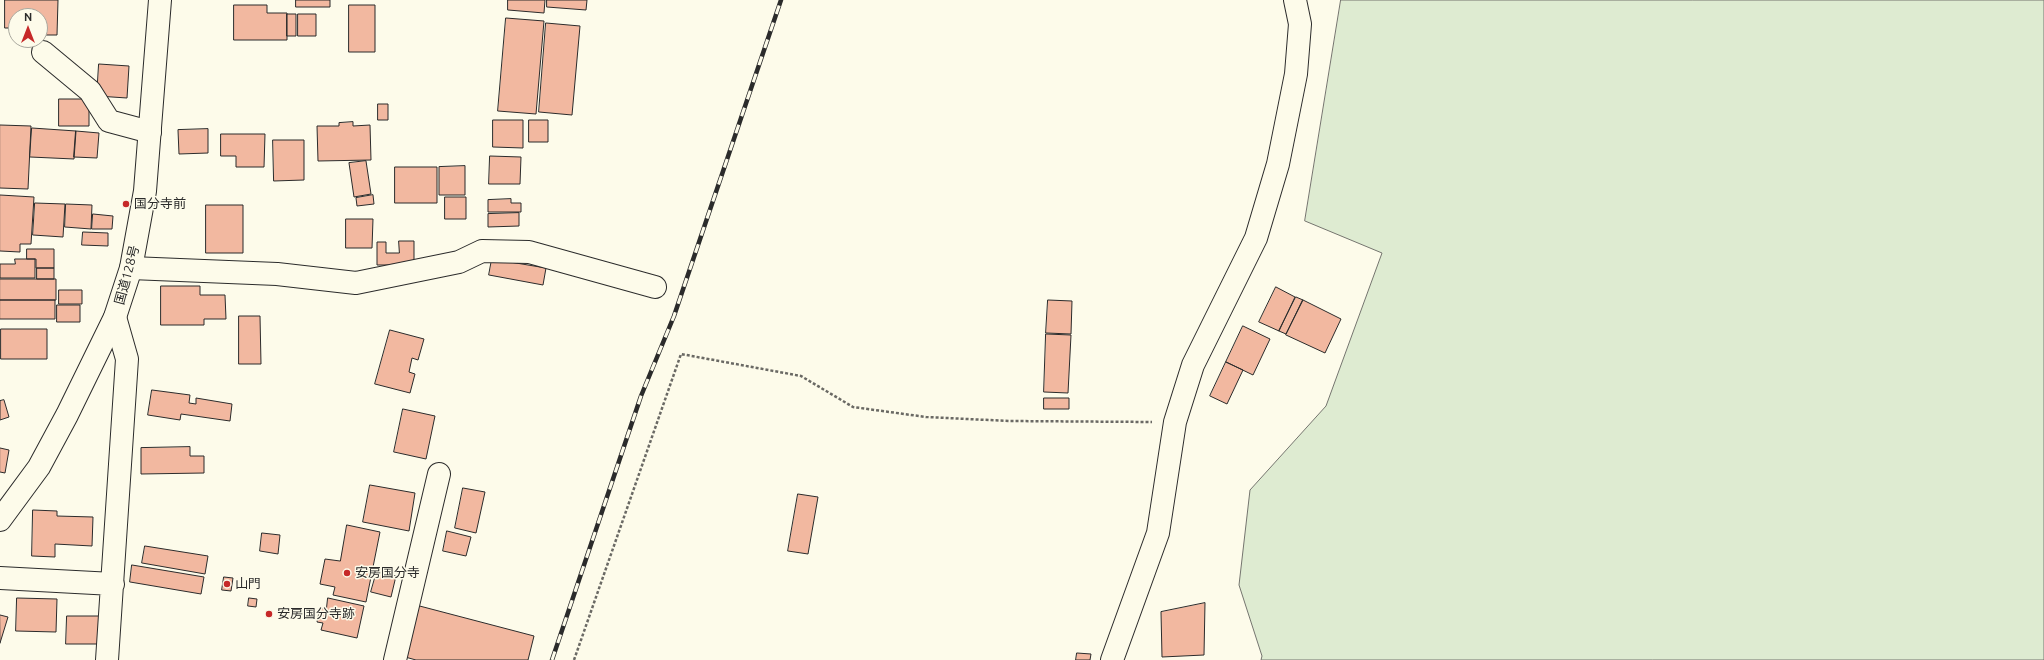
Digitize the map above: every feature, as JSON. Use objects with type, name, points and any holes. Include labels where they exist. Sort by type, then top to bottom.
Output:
[{"type":"main road","name":"国道128号","points":[[0,520],[39,467],[68,415],[116,317],[131,268],[145,191],[160,0]]},
{"type":"main road","points":[[1112,660],[1158,533],[1175,422],[1193,365],[1256,238],[1278,164],[1296,74],[1300,24],[1295,0]]},
{"type":"main road","points":[[43,52],[90,91],[109,121],[150,132]]},
{"type":"main road","points":[[131,268],[277,274],[356,283],[459,262],[482,250],[529,252],[655,287]]},
{"type":"main road","points":[[107,660],[127,359],[116,317]]},
{"type":"main road","points":[[395,660],[439,474]]},
{"type":"main road","points":[[0,578],[113,584]]},
{"type":"path","points":[[574,660],[681,354],[801,376],[853,407],[926,417],[1009,421],[1175,422]]},
{"type":"green space","points":[[1341,0],[2044,0],[2044,660],[1261,660],[1262,656],[1239,585],[1250,490],[1326,406],[1382,253],[1305,221]]},
{"type":"building","points":[[5,0],[58,0],[57,35],[48,35],[48,8],[8,8],[8,28],[5,28]]},
{"type":"building","points":[[296,0],[330,0],[330,7],[296,7]]},
{"type":"building","points":[[508,0],[545,0],[544,13],[508,10]]},
{"type":"building","points":[[547,0],[587,0],[586,10],[547,7]]},
{"type":"building","points":[[234,5],[267,5],[267,13],[287,13],[287,40],[234,40]]},
{"type":"building","points":[[349,5],[375,5],[375,52],[349,52]]},
{"type":"building","points":[[287,14],[296,14],[296,36],[287,36]]},
{"type":"building","points":[[298,14],[316,14],[316,36],[298,36]]},
{"type":"building","points":[[506,18],[544,21],[536,114],[498,111]]},
{"type":"building","points":[[546,23],[580,26],[572,115],[539,112]]},
{"type":"building","points":[[99,64],[129,66],[127,98],[97,96]]},
{"type":"building","points":[[59,99],[89,99],[89,126],[59,126]]},
{"type":"building","points":[[378,104],[388,104],[388,120],[378,120]]},
{"type":"building","points":[[493,120],[523,120],[523,148],[493,147]]},
{"type":"building","points":[[529,120],[548,120],[548,142],[529,142]]},
{"type":"building","points":[[353,122],[353,126],[370,125],[371,160],[318,161],[317,126],[339,126],[339,123]]},
{"type":"building","points":[[0,125],[31,126],[28,189],[0,188]]},
{"type":"building","points":[[32,128],[76,131],[74,159],[30,157]]},
{"type":"building","points":[[208,129],[208,153],[179,154],[178,130]]},
{"type":"building","points":[[76,131],[99,133],[97,158],[74,157]]},
{"type":"building","points":[[221,134],[265,134],[264,167],[236,167],[236,156],[221,156]]},
{"type":"building","points":[[273,140],[304,140],[304,180],[274,181]]},
{"type":"building","points":[[490,156],[521,157],[520,184],[489,184]]},
{"type":"building","points":[[366,161],[371,194],[354,197],[349,163]]},
{"type":"building","points":[[465,166],[465,195],[439,195],[439,167]]},
{"type":"building","points":[[395,167],[437,167],[437,203],[395,203]]},
{"type":"building","points":[[0,195],[34,197],[31,244],[20,244],[20,252],[0,251]]},
{"type":"building","points":[[373,195],[374,204],[357,206],[356,198]]},
{"type":"building","points":[[445,197],[466,197],[466,219],[445,219]]},
{"type":"building","points":[[511,199],[511,203],[521,203],[521,212],[488,212],[488,200]]},
{"type":"building","points":[[35,203],[65,204],[63,237],[33,235]]},
{"type":"building","points":[[66,204],[92,205],[91,229],[65,227]]},
{"type":"building","points":[[206,205],[243,205],[243,253],[206,253]]},
{"type":"building","points":[[519,213],[519,226],[488,227],[488,214]]},
{"type":"building","points":[[93,214],[113,216],[112,229],[92,229]]},
{"type":"building","points":[[346,219],[373,219],[372,248],[346,248]]},
{"type":"building","points":[[83,232],[108,233],[108,246],[82,245]]},
{"type":"building","points":[[399,241],[414,241],[414,265],[377,265],[377,242],[386,242],[386,253],[399,253]]},
{"type":"building","points":[[27,249],[54,249],[54,268],[36,268],[36,259],[27,259]]},
{"type":"building","points":[[15,259],[35,259],[35,278],[0,278],[0,264],[15,264]]},
{"type":"building","points":[[492,259],[546,268],[543,285],[489,275]]},
{"type":"building","points":[[37,268],[54,268],[54,279],[37,279]]},
{"type":"building","points":[[0,279],[56,279],[56,300],[0,300]]},
{"type":"building","points":[[161,286],[200,286],[200,295],[225,295],[226,319],[204,319],[204,325],[161,325]]},
{"type":"building","points":[[1276,287],[1295,297],[1279,331],[1259,322]]},
{"type":"building","points":[[59,290],[82,290],[82,304],[59,304]]},
{"type":"building","points":[[1296,297],[1303,300],[1286,334],[1279,331]]},
{"type":"building","points":[[0,300],[55,300],[55,319],[0,319]]},
{"type":"building","points":[[1048,300],[1072,301],[1071,334],[1046,333]]},
{"type":"building","points":[[1303,300],[1341,319],[1325,353],[1286,335]]},
{"type":"building","points":[[57,305],[80,305],[80,322],[57,322]]},
{"type":"building","points":[[239,316],[260,316],[261,364],[239,364]]},
{"type":"building","points":[[1243,326],[1270,339],[1253,375],[1226,362]]},
{"type":"building","points":[[1,329],[47,329],[47,359],[1,359]]},
{"type":"building","points":[[390,330],[424,339],[418,360],[412,358],[409,372],[415,374],[410,393],[375,384]]},
{"type":"building","points":[[1046,334],[1071,335],[1068,393],[1044,392]]},
{"type":"building","points":[[1226,362],[1243,370],[1227,404],[1210,396]]},
{"type":"building","points":[[152,390],[190,395],[189,403],[196,404],[196,398],[232,404],[230,421],[181,414],[180,420],[148,415]]},
{"type":"building","points":[[1044,398],[1069,398],[1069,409],[1044,409]]},
{"type":"building","points":[[4,400],[9,417],[0,420],[0,401]]},
{"type":"building","points":[[403,409],[435,416],[426,459],[394,452]]},
{"type":"building","points":[[190,447],[190,456],[204,456],[204,473],[141,474],[141,448]]},
{"type":"building","points":[[0,448],[9,450],[5,473],[0,472]]},
{"type":"building","points":[[370,485],[415,493],[409,531],[363,522]]},
{"type":"building","points":[[463,488],[485,492],[476,533],[455,528]]},
{"type":"building","points":[[798,494],[818,497],[808,554],[788,551]]},
{"type":"building","points":[[33,510],[57,511],[57,516],[93,517],[92,546],[55,544],[55,557],[32,556]]},
{"type":"building","name":"安房国分寺","points":[[347,525],[380,532],[366,602],[333,595],[335,587],[320,584],[325,559],[340,561]]},
{"type":"building","points":[[447,531],[471,537],[466,556],[443,551]]},
{"type":"building","points":[[262,533],[280,535],[278,554],[260,551]]},
{"type":"building","points":[[145,546],[208,556],[205,574],[142,563]]},
{"type":"building","points":[[132,565],[204,577],[201,594],[130,582]]},
{"type":"building","points":[[377,571],[396,576],[391,597],[371,592]]},
{"type":"building","name":"山門","points":[[224,577],[233,578],[231,591],[222,590]]},
{"type":"building","points":[[17,598],[57,599],[56,632],[16,631]]},
{"type":"building","points":[[249,598],[257,599],[256,607],[248,606]]},
{"type":"building","points":[[328,598],[364,606],[357,638],[321,630],[323,623],[317,622],[320,608],[326,609]]},
{"type":"building","points":[[1205,603],[1204,655],[1162,657],[1161,612]]},
{"type":"building","points":[[412,604],[534,636],[528,660],[416,660],[398,655]]},
{"type":"building","points":[[0,615],[8,617],[0,643]]},
{"type":"building","points":[[67,616],[101,616],[100,644],[66,644]]},
{"type":"building","points":[[1077,653],[1091,654],[1090,660],[1076,660]]},
{"type":"railway","points":[[552,660],[641,396],[674,316],[781,0]]},
{"type":"place","name":"国分寺前","points":[[126,204]]},
{"type":"place","name":"安房国分寺","points":[[347,573]]},
{"type":"place","name":"山門","points":[[227,584]]},
{"type":"place","name":"安房国分寺跡","points":[[269,614]]}]
